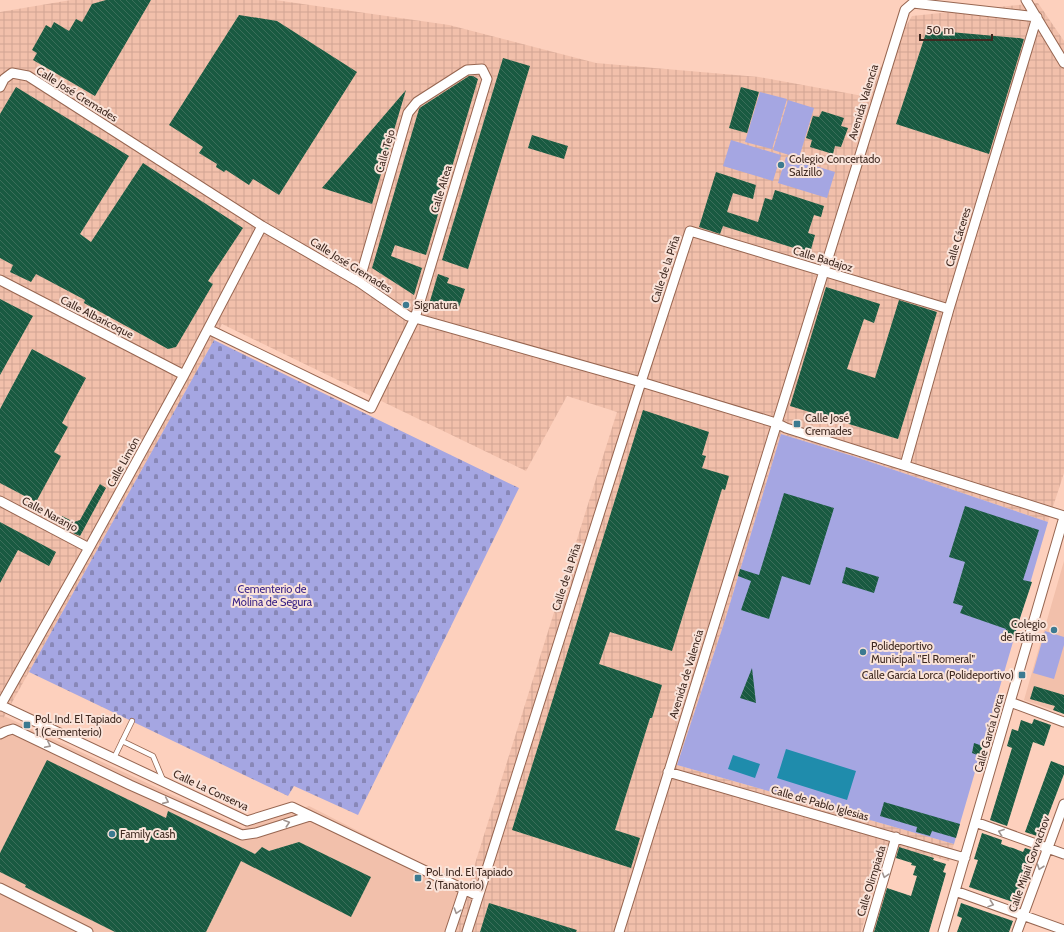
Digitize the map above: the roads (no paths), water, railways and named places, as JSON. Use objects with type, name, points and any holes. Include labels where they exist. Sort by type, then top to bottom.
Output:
[{"type":"street","points":[[1026,0],[1064,63]]},
{"type":"street","name":"Avenida Valencia","points":[[776,423],[905,10],[913,3],[1037,17]]},
{"type":"street","name":"Calle Cáceres","points":[[905,465],[949,309],[1037,17]]},
{"type":"street","name":"Calle Tejo","points":[[359,282],[408,113],[417,102],[467,70],[482,69]]},
{"type":"street","name":"Calle Altea","points":[[208,329],[371,408],[415,318],[487,79],[482,69]]},
{"type":"street","name":"Calle José Cremades","points":[[2,83],[12,73],[28,76],[262,226],[359,282],[408,316],[641,382],[776,423],[786,428],[1064,517]]},
{"type":"street","name":"Calle Limón","points":[[0,705],[89,548],[184,375],[262,226]]},
{"type":"street","name":"Calle Badajoz","points":[[690,231],[949,309]]},
{"type":"street","name":"Calle de la Piña","points":[[467,932],[690,231]]},
{"type":"street","name":"Calle Albaricoque","points":[[0,280],[184,375]]},
{"type":"street","name":"Avenida de Valencia","points":[[619,932],[776,423]]},
{"type":"street","name":"Calle Naranjo","points":[[0,501],[89,548]]},
{"type":"street","name":"Calle García Lorca","points":[[943,932],[1064,517]]},
{"type":"street","points":[[1010,702],[1064,722]]},
{"type":"street","name":"Calle La Conserva","points":[[0,705],[163,780],[246,821],[292,807],[478,896]]},
{"type":"street","points":[[0,734],[13,729],[130,786],[242,834],[256,833],[310,816]]},
{"type":"street","name":"Calle de Pablo Iglesias","points":[[668,772],[965,858]]},
{"type":"street","name":"Calle Mijail Gorvachov","points":[[1017,932],[1064,804]]},
{"type":"street","points":[[975,822],[1064,854]]},
{"type":"street","name":"Calle Olimpiada","points":[[868,932],[896,837]]},
{"type":"street","points":[[0,888],[88,932]]},
{"type":"street","points":[[450,932],[464,890]]},
{"type":"street","points":[[955,891],[1064,930]]},
{"type":"lane","points":[[114,758],[132,721]]},
{"type":"lane","points":[[122,741],[153,756],[163,780]]},
{"type":"place","name":"Colegio Concertado Salzillo","points":[[781,165]]},
{"type":"place","name":"Signatura","points":[[406,305]]},
{"type":"place","name":"Calle José Cremades","points":[[797,424]]},
{"type":"place","name":"Colegio de Fátima","points":[[1054,630]]},
{"type":"place","name":"Polideportivo Municipal \"El Romeral\"","points":[[863,652]]},
{"type":"place","name":"Calle García Lorca (Polideportivo)","points":[[1022,675]]},
{"type":"place","name":"Pol. Ind. El Tapiado 1 (Cementerio)","points":[[27,725]]},
{"type":"place","name":"Family Cash","points":[[112,834]]},
{"type":"place","name":"Pol. Ind. El Tapiado 2 (Tanatorio)","points":[[418,878]]},
{"type":"park label","name":"Cementerio de Molina de Segura","points":[[272,595]]}]
